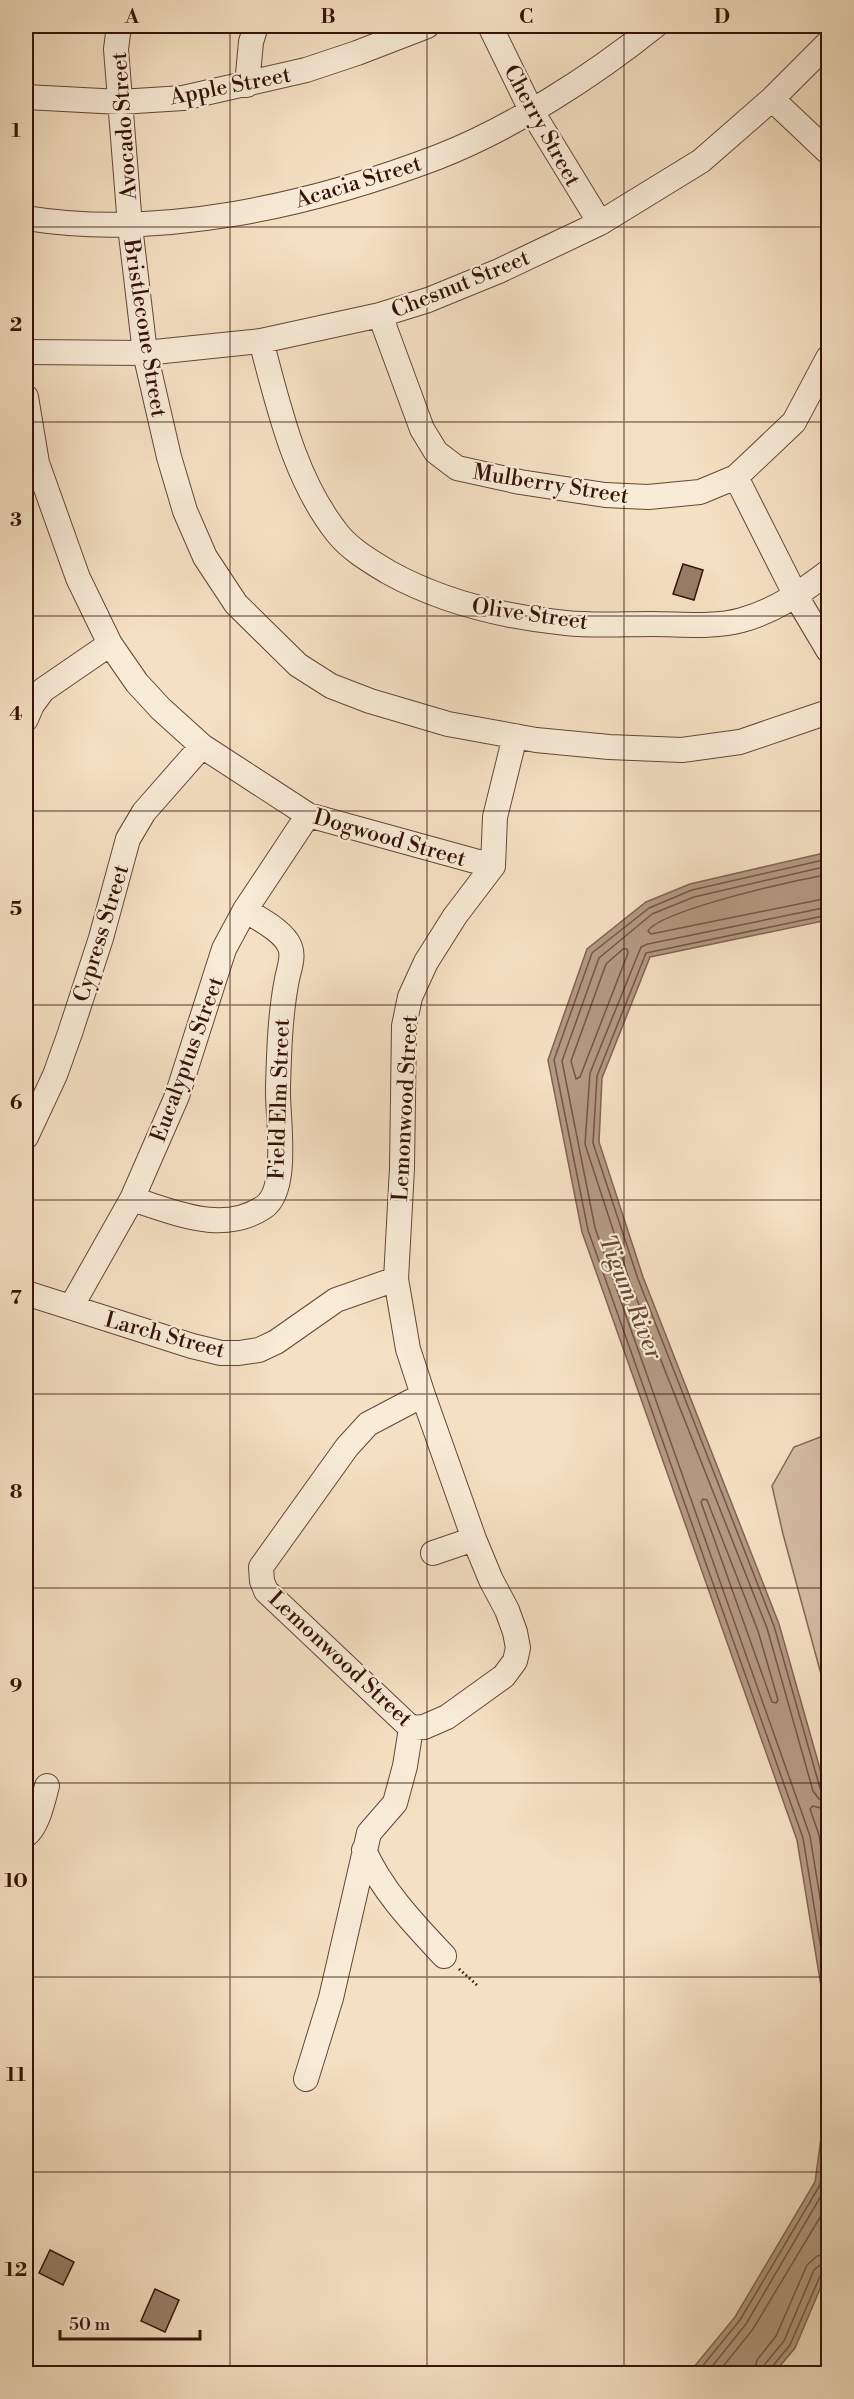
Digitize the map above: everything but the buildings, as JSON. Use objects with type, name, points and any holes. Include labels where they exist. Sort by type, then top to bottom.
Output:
[{"type":"street","name":"Avocado Street","points":[[119,26],[116,49],[130,226]]},
{"type":"street","points":[[247,85],[251,42],[256,26]]},
{"type":"street","name":"Apple Street","points":[[26,97],[120,102],[183,98],[306,70],[427,26]]},
{"type":"street","name":"Cherry Street","points":[[490,26],[531,110],[600,223]]},
{"type":"street","name":"Acacia Street","points":[[26,218],[130,226],[208,219],[300,200],[439,156],[531,110],[619,55],[655,26]]},
{"type":"street","name":"Chesnut Street","points":[[26,352],[145,353],[261,341],[380,315],[466,285],[600,223],[701,160],[772,99],[828,43]]},
{"type":"street","points":[[772,99],[828,152]]},
{"type":"street","name":"Bristlecone Street","points":[[130,226],[145,353],[155,403],[185,511],[205,557],[236,604],[298,665],[331,686],[370,701],[448,724],[514,736],[609,747],[682,750],[740,742],[828,712]]},
{"type":"street","name":"Mulberry Street","points":[[380,315],[422,429],[436,452],[457,468],[520,482],[605,495],[648,497],[700,492],[736,477],[794,422],[828,358]]},
{"type":"street","name":"Olive Street","points":[[261,341],[285,427],[312,495],[339,535],[364,558],[405,581],[453,601],[502,614],[567,623],[714,625],[742,620],[771,609],[796,596],[828,572]]},
{"type":"street","name":"Dogwood Street","points":[[26,397],[31,465],[78,578],[110,644],[137,683],[161,710],[202,746],[308,815],[493,866]]},
{"type":"street","points":[[736,477],[796,596],[828,650]]},
{"type":"street","points":[[26,719],[32,705],[43,690],[110,644]]},
{"type":"street","points":[[493,866],[495,817],[514,736]]},
{"type":"street","name":"Cypress Street","points":[[26,1137],[55,1075],[73,1024],[101,938],[128,839],[144,812],[202,746]]},
{"type":"street","name":"Eucalyptus Street","points":[[71,1307],[132,1199],[177,1096],[224,949],[245,910],[308,815]]},
{"type":"street","name":"Lemonwood Street","points":[[423,1395],[368,1424],[354,1439],[261,1568],[266,1591],[411,1728],[424,1727],[447,1717],[504,1676],[515,1661],[518,1648],[516,1632],[474,1539],[423,1395],[408,1349],[396,1279],[402,1168],[404,1026],[410,997],[426,962],[454,916],[493,866]]},
{"type":"street","name":"Field Elm Street","points":[[132,1199],[188,1216],[225,1221],[262,1208],[269,1202],[274,1191],[280,1155],[279,1045],[283,1000],[292,955],[289,944],[283,936],[245,910]]},
{"type":"street","name":"Larch Street","points":[[26,1293],[192,1346],[221,1353],[239,1353],[259,1350],[276,1342],[336,1300],[396,1279]]},
{"type":"street","points":[[433,1554],[474,1539]]},
{"type":"street","points":[[306,2079],[332,1998],[369,1833],[395,1803],[405,1766],[411,1728]]},
{"type":"street","points":[[26,1834],[38,1814],[47,1786]]},
{"type":"street","points":[[364,1850],[381,1882],[444,1956]]},
{"type":"shaded area","points":[[828,1434],[828,1700],[772,1486],[794,1447]]},
{"type":"water","name":"Tigum River","points":[[828,853],[828,920],[650,957],[602,1078],[599,1142],[643,1277],[779,1624],[828,1797],[828,2029],[797,1840],[582,1232],[548,1060],[587,949],[646,902],[690,884]]},
{"type":"water","points":[[828,2087],[828,2270],[795,2348],[774,2373],[689,2373],[735,2317],[815,2182]]}]
